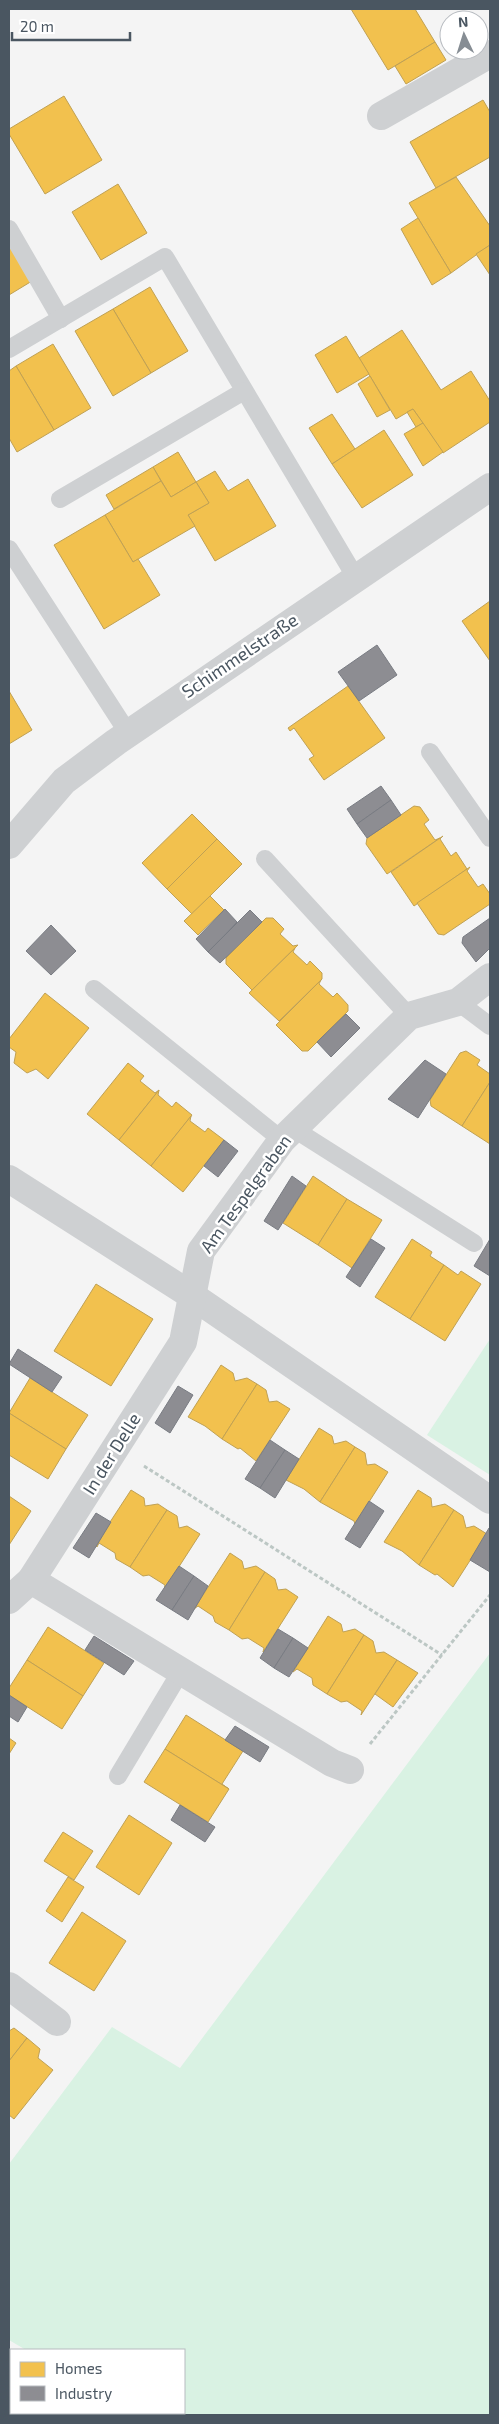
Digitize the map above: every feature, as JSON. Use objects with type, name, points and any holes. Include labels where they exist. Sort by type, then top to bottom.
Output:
[{"type":"street","points":[[381,116],[490,54]]},
{"type":"street","name":"Schimmelstraße","points":[[9,846],[64,781],[128,733],[490,487]]},
{"type":"street","name":"Am Tespelgraben","points":[[191,1295],[201,1251],[288,1134],[409,1016],[458,1002],[490,977]]},
{"type":"street","points":[[9,1179],[191,1295],[490,1500]]},
{"type":"street","name":"In der Delle","points":[[9,1600],[31,1580],[183,1342],[191,1295]]},
{"type":"street","points":[[31,1580],[332,1763],[350,1770]]},
{"type":"street","points":[[9,1986],[57,2022]]},
{"type":"lane","points":[[9,229],[61,319]]},
{"type":"lane","points":[[9,350],[165,257],[356,578]]},
{"type":"lane","points":[[60,499],[244,391]]},
{"type":"lane","points":[[9,549],[128,733]]},
{"type":"lane","points":[[430,752],[490,838]]},
{"type":"lane","points":[[265,859],[409,1016]]},
{"type":"lane","points":[[94,989],[288,1134],[474,1243]]},
{"type":"lane","points":[[458,1002],[490,1026]]},
{"type":"lane","points":[[118,1776],[181,1671]]},
{"type":"path","points":[[116,1448],[442,1655]]},
{"type":"path","points":[[350,1770],[490,1595]]},
{"type":"green space","points":[[490,1339],[490,1475],[427,1435]]},
{"type":"green space","points":[[490,1653],[490,2415],[132,2415],[130,2414],[185,2414],[185,2349],[24,2349],[9,2340],[9,2164],[112,2027],[180,2068]]},
{"type":"building: Homes","points":[[351,9],[415,9],[435,42],[388,70]]},
{"type":"building: Homes","points":[[435,42],[439,49],[439,60],[446,60],[406,84],[395,66]]},
{"type":"building: Homes","points":[[64,96],[102,160],[45,194],[9,134],[9,129]]},
{"type":"building: Homes","points":[[483,100],[490,112],[490,157],[436,188],[410,142]]},
{"type":"building: Homes","points":[[456,177],[490,226],[490,245],[451,273],[409,203]]},
{"type":"building: Homes","points":[[118,184],[147,233],[101,260],[72,212]]},
{"type":"building: Homes","points":[[418,218],[451,273],[432,285],[401,229]]},
{"type":"building: Homes","points":[[490,245],[490,275],[476,254]]},
{"type":"building: Homes","points":[[11,247],[32,281],[9,295],[9,248]]},
{"type":"building: Homes","points":[[150,287],[188,351],[151,373],[113,309]]},
{"type":"building: Homes","points":[[113,309],[151,373],[113,396],[75,331]]},
{"type":"building: Homes","points":[[402,330],[441,390],[471,371],[490,401],[490,422],[443,453],[413,409],[396,419],[359,358]]},
{"type":"building: Homes","points":[[346,336],[369,374],[337,393],[315,355]]},
{"type":"building: Homes","points":[[53,344],[91,408],[54,430],[16,366]]},
{"type":"building: Homes","points":[[16,366],[54,430],[17,452],[9,438],[9,371]]},
{"type":"building: Homes","points":[[370,376],[390,410],[377,417],[358,384]]},
{"type":"building: Homes","points":[[413,409],[423,423],[416,427],[407,412]]},
{"type":"building: Homes","points":[[332,414],[355,449],[332,464],[309,428]]},
{"type":"building: Homes","points":[[423,423],[443,452],[423,466],[404,434]]},
{"type":"building: Homes","points":[[384,430],[413,475],[362,508],[332,464]]},
{"type":"building: Homes","points":[[178,452],[196,482],[171,497],[153,467]]},
{"type":"building: Homes","points":[[153,467],[161,481],[114,509],[106,495]]},
{"type":"building: Homes","points":[[215,471],[228,491],[248,479],[276,526],[215,561],[188,515],[209,503],[196,482]]},
{"type":"building: Homes","points":[[161,481],[171,497],[196,482],[209,503],[188,515],[195,526],[133,562],[105,515]]},
{"type":"building: Homes","points":[[105,515],[133,562],[138,559],[160,595],[104,629],[54,545]]},
{"type":"building: Homes","points":[[490,601],[490,661],[462,621]]},
{"type":"building: Homes","points":[[348,686],[385,738],[324,780],[309,759],[314,756],[294,728],[290,731],[288,728]]},
{"type":"building: Homes","points":[[9,691],[32,730],[9,744]]},
{"type":"building: Homes","points":[[414,806],[420,807],[429,820],[424,824],[435,840],[440,838],[387,874],[366,844],[367,838]]},
{"type":"building: Homes","points":[[192,814],[217,839],[167,889],[142,863]]},
{"type":"building: Homes","points":[[443,836],[440,839],[451,856],[456,852],[467,869],[414,906],[391,872]]},
{"type":"building: Homes","points":[[217,839],[242,864],[192,914],[167,889]]},
{"type":"building: Homes","points":[[470,867],[467,871],[478,887],[483,884],[490,894],[490,904],[444,935],[438,934],[417,903]]},
{"type":"building: Homes","points":[[210,896],[224,910],[198,935],[184,921]]},
{"type":"building: Homes","points":[[266,918],[273,918],[284,929],[280,934],[293,946],[298,945],[252,990],[226,964],[226,958]]},
{"type":"building: Homes","points":[[295,948],[293,952],[307,965],[310,961],[322,973],[322,979],[279,1021],[249,993]]},
{"type":"building: Homes","points":[[321,980],[319,984],[333,997],[337,993],[348,1005],[348,1011],[308,1051],[302,1051],[276,1025]]},
{"type":"building: Homes","points":[[45,993],[89,1028],[48,1079],[36,1069],[27,1073],[14,1063],[16,1052],[9,1047],[9,1039]]},
{"type":"building: Homes","points":[[466,1051],[480,1060],[477,1065],[490,1074],[490,1082],[462,1126],[431,1106],[430,1100],[460,1053]]},
{"type":"building: Homes","points":[[128,1063],[144,1076],[140,1081],[155,1093],[159,1090],[119,1140],[87,1114]]},
{"type":"building: Homes","points":[[490,1082],[490,1144],[462,1126]]},
{"type":"building: Homes","points":[[159,1090],[158,1095],[172,1107],[176,1102],[192,1115],[151,1166],[119,1140]]},
{"type":"building: Homes","points":[[191,1116],[190,1121],[205,1132],[208,1128],[224,1140],[183,1192],[151,1166]]},
{"type":"building: Homes","points":[[313,1176],[347,1199],[318,1245],[283,1223]]},
{"type":"building: Homes","points":[[347,1199],[382,1220],[352,1268],[318,1245]]},
{"type":"building: Homes","points":[[412,1239],[432,1252],[430,1256],[444,1265],[410,1319],[375,1297]]},
{"type":"building: Homes","points":[[444,1265],[458,1275],[461,1271],[481,1284],[445,1341],[410,1319]]},
{"type":"building: Homes","points":[[96,1284],[153,1319],[111,1386],[54,1351]]},
{"type":"building: Homes","points":[[221,1365],[233,1373],[235,1381],[247,1378],[257,1384],[222,1439],[205,1426],[188,1417]]},
{"type":"building: Homes","points":[[30,1378],[88,1415],[66,1449],[9,1413]]},
{"type":"building: Homes","points":[[257,1384],[266,1390],[269,1402],[277,1401],[290,1409],[256,1461],[240,1448],[238,1449],[222,1439]]},
{"type":"building: Homes","points":[[9,1413],[66,1449],[48,1479],[9,1455]]},
{"type":"building: Homes","points":[[319,1428],[332,1436],[334,1444],[346,1441],[355,1447],[320,1502],[304,1489],[286,1480]]},
{"type":"building: Homes","points":[[355,1447],[365,1453],[367,1465],[375,1464],[388,1472],[355,1524],[354,1521],[320,1502]]},
{"type":"building: Homes","points":[[131,1490],[144,1498],[145,1506],[158,1504],[167,1510],[130,1567],[116,1559],[115,1553],[99,1543],[97,1547],[95,1545]]},
{"type":"building: Homes","points":[[418,1490],[431,1498],[432,1507],[445,1504],[454,1510],[419,1565],[402,1551],[384,1542]]},
{"type":"building: Homes","points":[[9,1496],[31,1511],[9,1545]]},
{"type":"building: Homes","points":[[167,1510],[177,1516],[179,1528],[187,1526],[200,1534],[164,1590],[165,1585],[149,1575],[143,1576],[130,1567]]},
{"type":"building: Homes","points":[[454,1510],[463,1516],[466,1528],[474,1526],[487,1534],[453,1587],[437,1574],[435,1575],[419,1565]]},
{"type":"building: Homes","points":[[230,1553],[242,1561],[244,1569],[256,1566],[265,1572],[229,1630],[215,1622],[213,1616],[198,1606],[194,1609]]},
{"type":"building: Homes","points":[[265,1572],[275,1579],[278,1590],[286,1589],[298,1597],[263,1652],[264,1648],[248,1638],[242,1639],[229,1630]]},
{"type":"building: Homes","points":[[328,1616],[341,1624],[343,1632],[355,1629],[364,1635],[327,1694],[313,1685],[312,1678],[297,1669],[293,1672]]},
{"type":"building: Homes","points":[[48,1627],[104,1663],[83,1696],[27,1660]]},
{"type":"building: Homes","points":[[364,1635],[373,1641],[376,1653],[384,1652],[397,1660],[361,1715],[362,1711],[347,1701],[341,1702],[327,1694]]},
{"type":"building: Homes","points":[[27,1660],[83,1696],[62,1729],[9,1695],[9,1688]]},
{"type":"building: Homes","points":[[397,1660],[418,1673],[393,1707],[375,1694]]},
{"type":"building: Homes","points":[[186,1715],[243,1751],[222,1784],[229,1789],[165,1749]]},
{"type":"building: Homes","points":[[9,1738],[16,1743],[9,1754]]},
{"type":"building: Homes","points":[[165,1749],[229,1789],[208,1822],[144,1782]]},
{"type":"building: Homes","points":[[129,1815],[172,1843],[139,1895],[96,1867]]},
{"type":"building: Homes","points":[[63,1832],[93,1851],[74,1880],[44,1861]]},
{"type":"building: Homes","points":[[68,1877],[84,1887],[62,1922],[46,1911]]},
{"type":"building: Homes","points":[[82,1912],[126,1941],[94,1991],[49,1963]]},
{"type":"building: Homes","points":[[14,2028],[27,2038],[9,2061],[9,2031]]},
{"type":"building: Homes","points":[[27,2038],[40,2049],[38,2058],[53,2070],[14,2119],[9,2115],[9,2061]]},
{"type":"building: Homes","points":[[75,2414],[77,2415],[40,2415]]},
{"type":"building: Industry","points":[[377,645],[397,675],[359,701],[338,672]]},
{"type":"building: Industry","points":[[381,786],[391,800],[357,824],[347,809]]},
{"type":"building: Industry","points":[[391,800],[401,815],[367,838],[357,824]]},
{"type":"building: Industry","points":[[225,909],[237,922],[208,952],[196,939]]},
{"type":"building: Industry","points":[[250,910],[262,922],[220,963],[208,952]]},
{"type":"building: Industry","points":[[490,918],[490,948],[476,962],[462,943],[463,937]]},
{"type":"building: Industry","points":[[51,925],[76,951],[51,975],[26,951]]},
{"type":"building: Industry","points":[[346,1014],[360,1028],[331,1057],[317,1042]]},
{"type":"building: Industry","points":[[425,1060],[446,1074],[418,1118],[388,1099]]},
{"type":"building: Industry","points":[[224,1140],[238,1151],[218,1177],[204,1166]]},
{"type":"building: Industry","points":[[292,1176],[306,1186],[278,1230],[264,1221]]},
{"type":"building: Industry","points":[[371,1239],[385,1248],[360,1287],[346,1277]]},
{"type":"building: Industry","points":[[490,1239],[490,1276],[474,1266]]},
{"type":"building: Industry","points":[[18,1349],[62,1377],[52,1392],[9,1364]]},
{"type":"building: Industry","points":[[178,1386],[193,1395],[170,1433],[155,1423]]},
{"type":"building: Industry","points":[[270,1440],[285,1450],[260,1488],[245,1479]]},
{"type":"building: Industry","points":[[285,1450],[299,1459],[275,1498],[260,1488]]},
{"type":"building: Industry","points":[[369,1501],[384,1511],[360,1548],[345,1539]]},
{"type":"building: Industry","points":[[96,1513],[111,1522],[89,1558],[73,1548]]},
{"type":"building: Industry","points":[[490,1529],[490,1572],[470,1560]]},
{"type":"building: Industry","points":[[179,1566],[194,1576],[172,1610],[156,1600]]},
{"type":"building: Industry","points":[[194,1576],[208,1586],[188,1620],[172,1610]]},
{"type":"building: Industry","points":[[278,1629],[293,1638],[274,1668],[260,1658]]},
{"type":"building: Industry","points":[[94,1636],[134,1661],[124,1675],[85,1650]]},
{"type":"building: Industry","points":[[293,1638],[308,1648],[289,1677],[274,1668]]},
{"type":"building: Industry","points":[[9,1695],[27,1707],[18,1722],[9,1716]]},
{"type":"building: Industry","points":[[235,1726],[269,1747],[260,1762],[225,1740]]},
{"type":"building: Industry","points":[[180,1805],[215,1827],[205,1842],[171,1820]]}]
